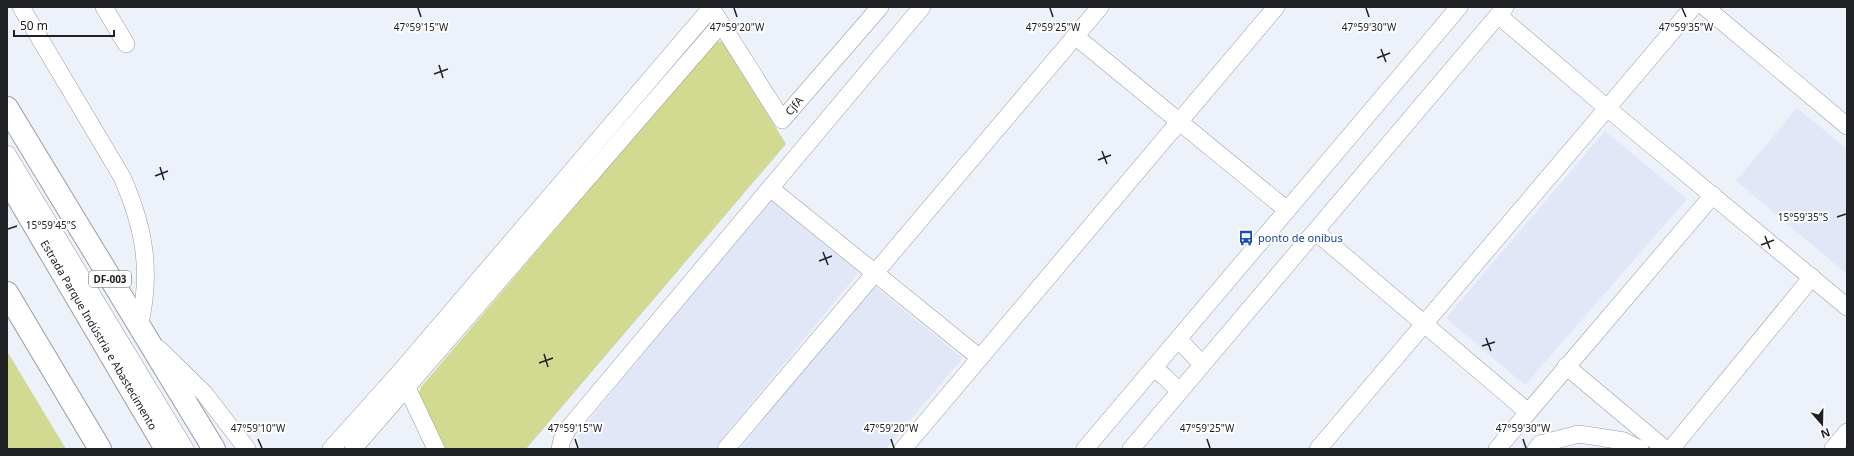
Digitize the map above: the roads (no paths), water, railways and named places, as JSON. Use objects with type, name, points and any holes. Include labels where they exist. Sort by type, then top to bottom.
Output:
[{"type":"main road","name":"DF-003","points":[[7,108],[214,449]]},
{"type":"main road","name":"Estrada Parque Indústria e Abastecimento","points":[[7,179],[166,449]]},
{"type":"main road","points":[[7,293],[100,449]]},
{"type":"street","points":[[21,7],[122,177],[132,199],[144,242],[146,269],[141,330],[204,393],[247,449]]},
{"type":"street","points":[[104,7],[126,44]]},
{"type":"street","points":[[331,449],[403,380],[721,24],[711,7],[403,380],[353,449]]},
{"type":"street","name":"CjfA","points":[[721,24],[782,120],[880,7]]},
{"type":"street","points":[[560,449],[562,440],[568,429],[922,7]]},
{"type":"street","points":[[726,449],[1100,7]]},
{"type":"street","points":[[903,449],[1276,7]]},
{"type":"street","points":[[1085,449],[1153,368],[1179,340],[1459,7]]},
{"type":"street","points":[[1318,449],[1693,7]]},
{"type":"street","points":[[1705,7],[1847,126]]},
{"type":"street","points":[[1131,449],[1316,232],[1501,11],[1607,108],[1714,195],[1847,307]]},
{"type":"street","points":[[1075,36],[1287,210]]},
{"type":"street","points":[[7,124],[203,449]]},
{"type":"street","points":[[7,154],[185,449]]},
{"type":"street","points":[[770,188],[874,274],[980,358]]},
{"type":"street","points":[[1497,449],[1566,366],[1714,195]]},
{"type":"street","points":[[1316,232],[1528,412]]},
{"type":"street","points":[[1671,449],[1812,277]]},
{"type":"street","points":[[1179,340],[1202,364]]},
{"type":"street","points":[[1566,366],[1665,449]]},
{"type":"street","points":[[1153,368],[1180,391]]},
{"type":"street","points":[[403,380],[436,449]]},
{"type":"street","points":[[1833,449],[1847,432]]},
{"type":"street","points":[[1536,449],[1540,444],[1579,434],[1624,441],[1640,449]]},
{"type":"place","name":"ponto de onibus","points":[[1246,238]]}]
